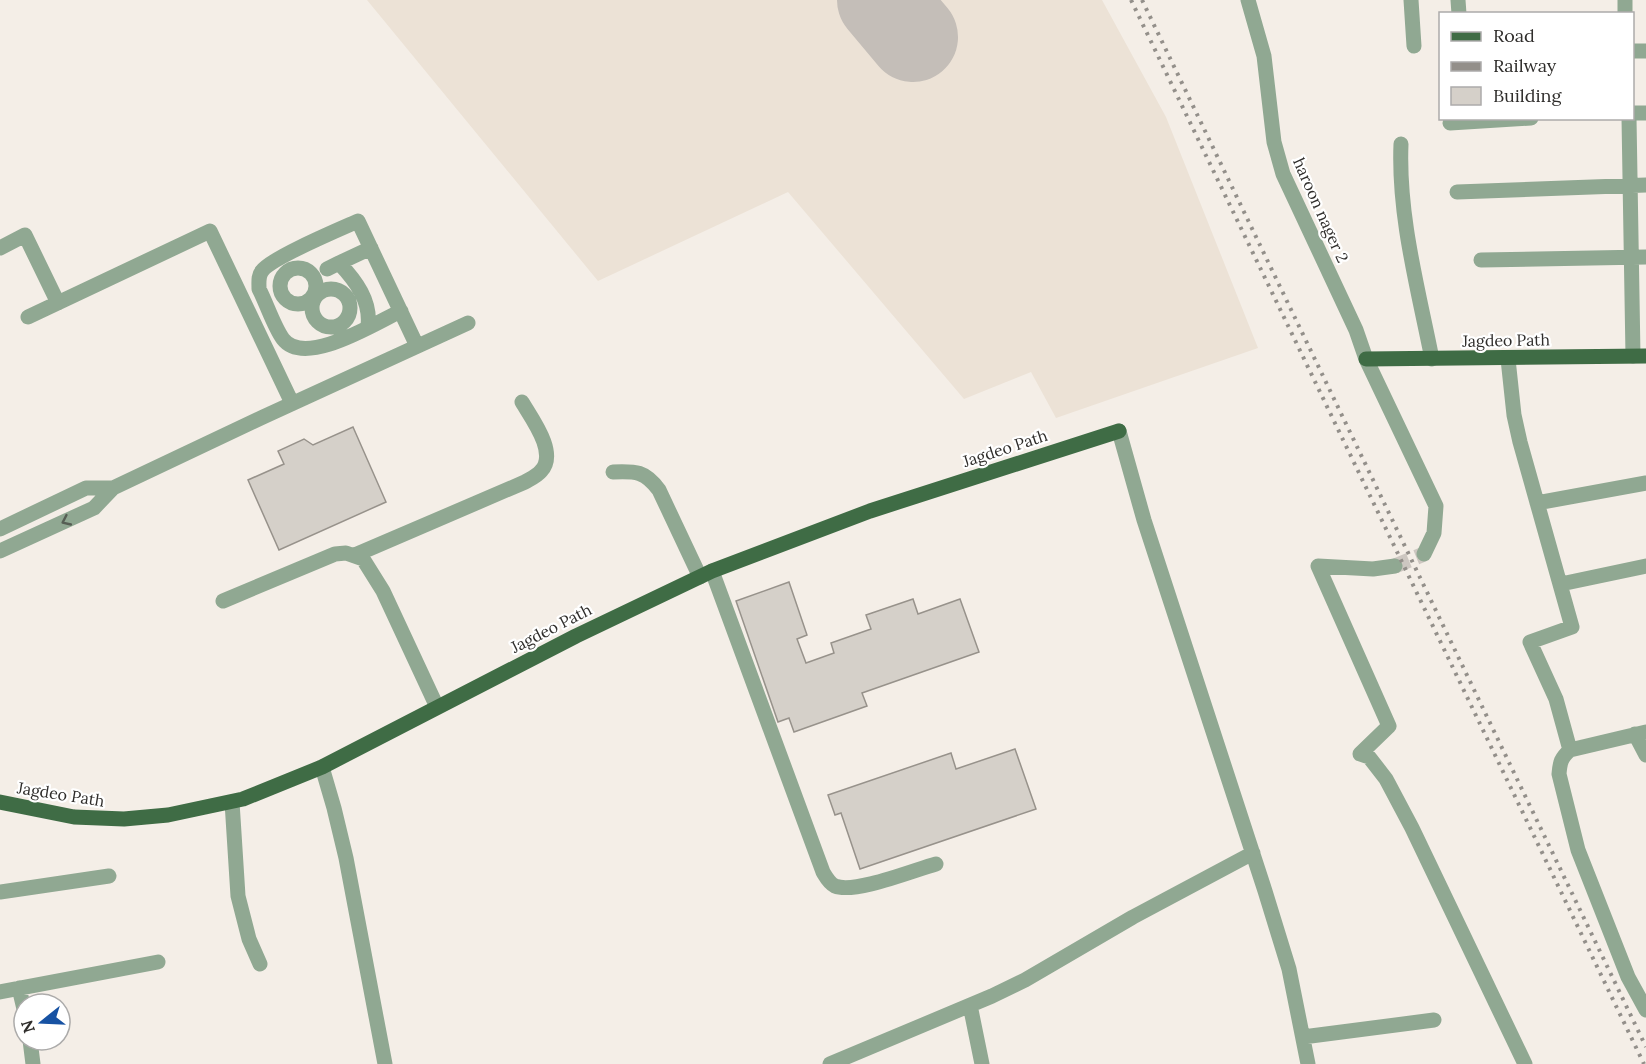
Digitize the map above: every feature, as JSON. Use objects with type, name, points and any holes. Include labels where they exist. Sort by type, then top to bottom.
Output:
[{"type":"main road","name":"Jagdeo Path","points":[[1366,359],[1640,356]]},
{"type":"main road","name":"Jagdeo Path","points":[[0,802],[52,814],[98,820],[168,815],[232,802],[322,767],[612,618],[706,574],[870,511],[1119,431]]},
{"type":"street","name":"haroon nager 2","points":[[1248,0],[1264,56],[1274,142],[1284,174],[1356,330],[1366,359],[1436,506],[1434,533],[1424,554]]},
{"type":"street","points":[[1411,0],[1414,46]]},
{"type":"street","points":[[1450,123],[1499,120]]},
{"type":"street","points":[[1629,120],[1639,185],[1640,356]]},
{"type":"street","points":[[1401,144],[1400,175],[1403,211],[1432,359]]},
{"type":"street","points":[[1457,192],[1639,185]]},
{"type":"street","points":[[401,311],[369,326],[339,333],[311,349],[299,348],[283,340],[259,289],[261,272],[273,262],[358,221],[401,311],[417,346]]},
{"type":"street","points":[[28,317],[210,231],[291,404]]},
{"type":"street","points":[[0,248],[25,235],[58,303]]},
{"type":"street","points":[[369,326],[368,306],[354,281],[333,266],[371,248]]},
{"type":"street","points":[[1481,260],[1639,257]]},
{"type":"street","points":[[329,289],[342,291],[351,308],[339,333],[324,326],[312,311],[314,297],[329,289]]},
{"type":"street","points":[[0,551],[94,508],[113,488],[468,323]]},
{"type":"street","points":[[1508,359],[1514,415],[1572,627],[1530,642],[1556,699],[1570,750]]},
{"type":"street","points":[[355,555],[525,482],[541,472],[547,461],[546,449],[522,402]]},
{"type":"street","points":[[1119,431],[1157,563],[1289,969],[1308,1064]]},
{"type":"street","points":[[613,472],[632,471],[651,479],[706,574],[818,861],[830,882],[837,886],[858,886],[936,864]]},
{"type":"street","points":[[1537,503],[1646,483]]},
{"type":"street","points":[[0,529],[86,488],[113,488]]},
{"type":"street","points":[[223,601],[320,558],[334,554],[355,555],[363,559],[383,591],[437,707]]},
{"type":"street","points":[[1395,566],[1373,568],[1318,566],[1389,726],[1360,754],[1369,757],[1386,779],[1412,828],[1525,1064]]},
{"type":"street","points":[[1561,584],[1646,566]]},
{"type":"street","points":[[1646,754],[1641,733],[1570,750],[1560,762],[1560,774],[1578,850],[1628,978],[1646,1010]]},
{"type":"street","points":[[322,767],[346,858],[385,1064]]},
{"type":"street","points":[[232,802],[238,896],[245,928],[260,964]]},
{"type":"street","points":[[830,1064],[1025,980],[1133,917],[1253,853]]},
{"type":"street","points":[[0,892],[109,876]]},
{"type":"street","points":[[0,992],[158,962]]},
{"type":"street","points":[[19,988],[20,992]]},
{"type":"street","points":[[970,1005],[982,1064]]},
{"type":"street","points":[[1303,1037],[1434,1020]]},
{"type":"shaded area","points":[[367,0],[1102,0],[1166,117],[1258,348],[1056,418],[1031,372],[964,399],[788,192],[598,281]]},
{"type":"building","points":[[353,427],[386,502],[279,550],[248,480],[284,464],[278,451],[304,439],[313,445]]},
{"type":"building","points":[[789,582],[807,635],[797,639],[806,663],[834,653],[831,643],[871,629],[866,615],[913,599],[918,614],[960,599],[979,652],[862,693],[867,706],[794,732],[789,718],[778,722],[736,601]]},
{"type":"building","points":[[1015,749],[1036,809],[860,869],[841,813],[835,815],[828,795],[951,753],[956,769]]},
{"type":"runway","points":[[882,0],[913,37]]},
{"type":"tunnel","points":[[1395,566],[1424,554]]},
{"type":"railway","points":[[1131,0],[1644,1064]]},
{"type":"railway","points":[[1142,0],[1646,1047]]}]
